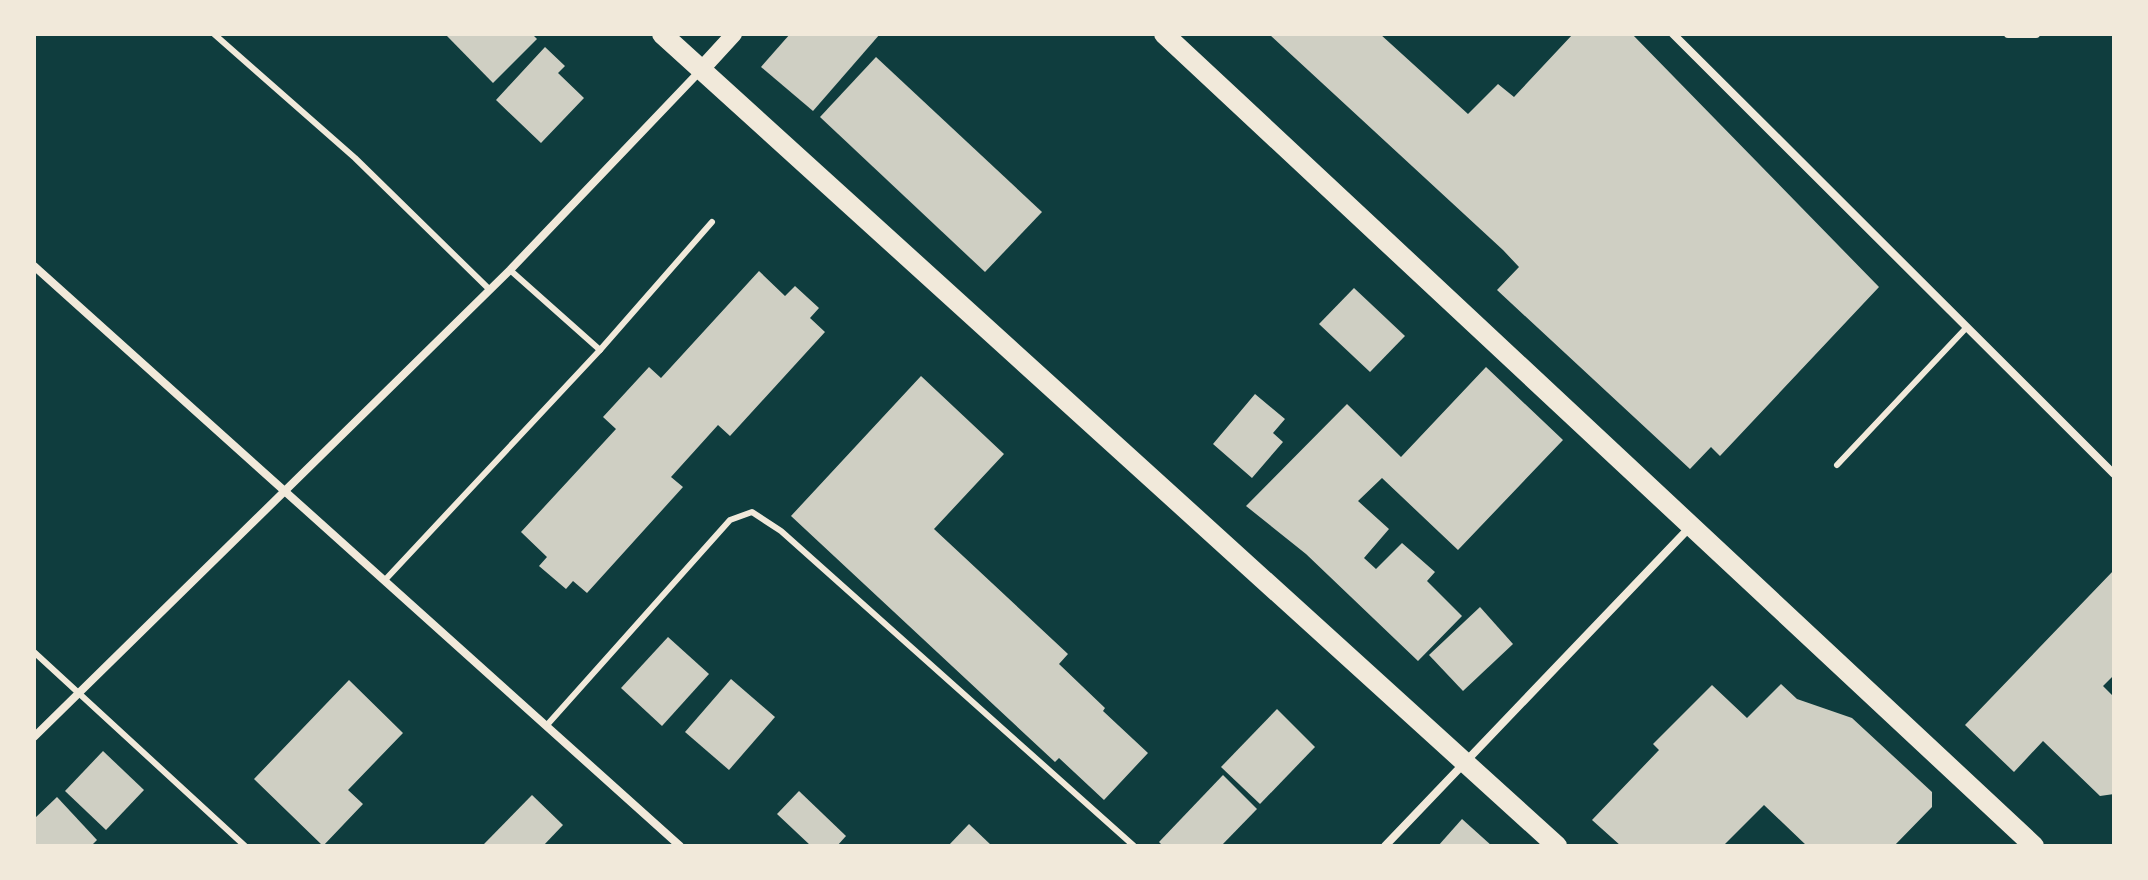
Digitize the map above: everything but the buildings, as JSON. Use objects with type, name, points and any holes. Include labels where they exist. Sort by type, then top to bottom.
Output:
[{"type":"main road","points":[[662,34],[1557,846]]},
{"type":"main road","points":[[701,70],[734,34]]},
{"type":"main road","points":[[1164,34],[2034,846]]},
{"type":"street","points":[[1673,34],[2114,474]]},
{"type":"street","points":[[2008,34],[2036,34]]},
{"type":"street","points":[[34,737],[510,270],[701,70]]},
{"type":"street","points":[[34,266],[680,846]]},
{"type":"street","points":[[1385,846],[1692,525]]},
{"type":"lane","points":[[214,34],[355,158],[490,290]]},
{"type":"lane","points":[[385,580],[600,350],[712,222]]},
{"type":"lane","points":[[510,270],[600,350]]},
{"type":"lane","points":[[1837,465],[1967,327]]},
{"type":"lane","points":[[547,725],[730,520],[752,512],[781,531],[1134,846]]},
{"type":"lane","points":[[34,652],[245,846]]}]
